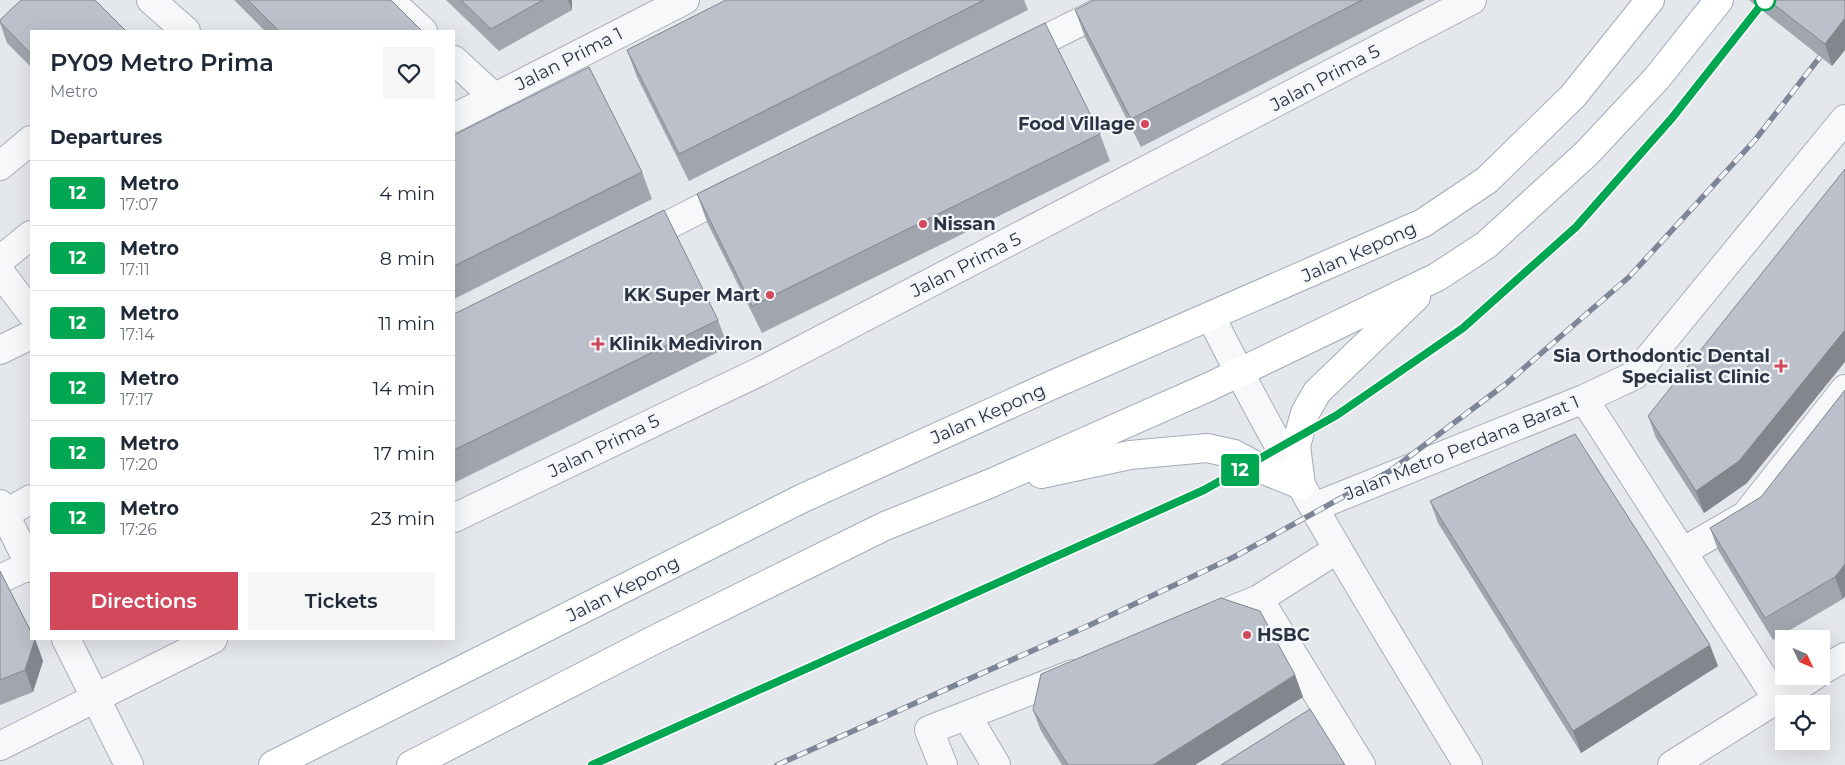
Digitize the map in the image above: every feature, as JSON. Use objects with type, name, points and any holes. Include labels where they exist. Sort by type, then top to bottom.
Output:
[{"type":"main road","name":"Jalan Kepong","points":[[274,765],[803,498],[1052,385],[1424,223],[1486,180],[1573,96],[1650,0]]},
{"type":"main road","points":[[411,765],[588,676],[654,640],[885,526],[989,484],[1239,374],[1437,277],[1486,245],[1587,153],[1657,78],[1719,0]]},
{"type":"main road","points":[[1307,496],[1296,446],[1305,413],[1317,392],[1437,277]]},
{"type":"main road","points":[[989,484],[1130,454],[1207,448],[1234,454],[1307,496]]},
{"type":"main road","points":[[444,765],[588,676]]},
{"type":"street","points":[[151,0],[185,30]]},
{"type":"street","points":[[389,0],[421,30]]},
{"type":"street","points":[[995,64],[1124,0]]},
{"type":"street","name":"Jalan Prima 5","points":[[455,518],[761,371],[1472,0]]},
{"type":"street","name":"Jalan Prima 1","points":[[455,117],[670,3]]},
{"type":"street","points":[[455,61],[494,97]]},
{"type":"street","name":"Jalan Metro Perdana Barat 1","points":[[1307,496],[1584,399],[1634,375],[1845,119]]},
{"type":"street","points":[[0,166],[30,141]]},
{"type":"street","points":[[613,253],[755,182]]},
{"type":"street","points":[[0,260],[30,236]]},
{"type":"street","points":[[0,272],[30,312]]},
{"type":"street","points":[[1211,317],[1239,374],[1307,496],[1468,765]]},
{"type":"street","points":[[0,350],[30,335]]},
{"type":"street","points":[[1684,551],[1746,515],[1845,389]]},
{"type":"street","points":[[1584,399],[1684,551],[1775,696]]},
{"type":"street","points":[[0,579],[30,566],[2,509],[30,499]]},
{"type":"street","points":[[1186,628],[1259,599],[1338,550]]},
{"type":"street","points":[[1259,599],[1361,765]]},
{"type":"street","points":[[66,640],[129,765]]},
{"type":"street","points":[[0,746],[211,640]]},
{"type":"street","points":[[1830,666],[1845,657]]},
{"type":"street","points":[[943,765],[929,730],[1095,665]]},
{"type":"street","points":[[1783,695],[1800,685]]},
{"type":"street","points":[[1672,765],[1775,700]]},
{"type":"street","points":[[1303,726],[1327,711]]},
{"type":"street","points":[[967,716],[996,765]]},
{"type":"building","points":[[21,0],[95,0],[125,30],[30,30],[30,53],[0,20]]},
{"type":"building","points":[[248,0],[391,0],[421,30],[278,30]]},
{"type":"building","points":[[461,0],[543,0],[491,29]]},
{"type":"building","points":[[726,0],[984,0],[679,154],[627,50]]},
{"type":"building","points":[[1094,0],[1362,0],[1131,119],[1075,10]]},
{"type":"building","points":[[1768,0],[1845,0],[1845,18],[1825,44]]},
{"type":"building","points":[[1045,23],[1100,134],[752,306],[697,194]]},
{"type":"building","points":[[589,67],[642,172],[455,266],[455,134]]},
{"type":"building","points":[[1845,169],[1845,330],[1739,461],[1696,491],[1648,416]]},
{"type":"building","points":[[664,210],[718,320],[455,450],[455,314]]},
{"type":"building","points":[[1845,390],[1845,564],[1835,577],[1765,618],[1710,528],[1761,497]]},
{"type":"building","points":[[1575,434],[1710,645],[1573,731],[1430,501]]},
{"type":"building","points":[[0,571],[30,630],[30,640],[35,640],[25,670],[0,680]]},
{"type":"building","points":[[1221,598],[1260,611],[1295,675],[1153,765],[1068,765],[1033,710],[1041,674]]},
{"type":"building","points":[[1310,709],[1345,765],[1221,765]]},
{"type":"railway","points":[[592,765],[1204,490],[1337,415],[1463,328],[1576,227],[1672,118],[1765,0]]},
{"type":"railway","points":[[777,765],[1092,624],[1234,557],[1390,471],[1507,383],[1629,277],[1755,140],[1845,25]]},
{"type":"metro line","name":"12","points":[[592,765],[1204,490],[1337,415],[1463,328],[1576,227],[1672,118],[1765,0]]},
{"type":"place","name":"Food Village","points":[[1145,124]]},
{"type":"place","name":"Nissan","points":[[923,224]]},
{"type":"place","name":"KK Super Mart","points":[[770,295]]},
{"type":"place","name":"Klinik Mediviron","points":[[598,344]]},
{"type":"place","name":"Sia Orthodontic Dental Specialist Clinic","points":[[1781,366]]},
{"type":"place","name":"HSBC","points":[[1247,635]]}]
